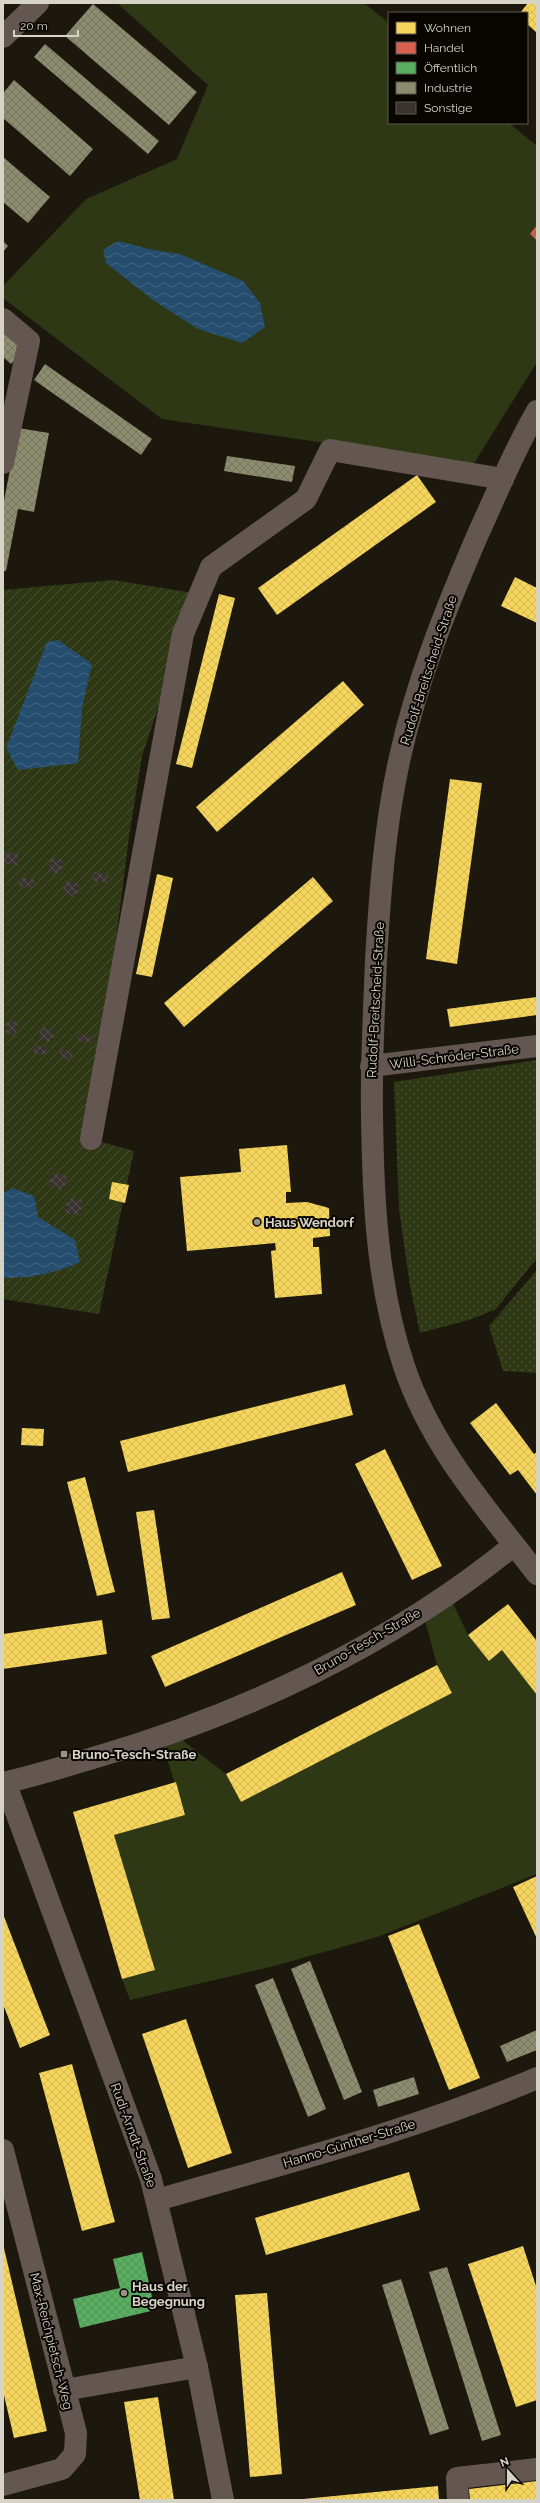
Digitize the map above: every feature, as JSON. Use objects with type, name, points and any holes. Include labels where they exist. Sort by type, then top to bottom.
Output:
[{"type":"street","points":[[3,37],[38,3]]},
{"type":"street","points":[[3,320],[29,341],[3,463]]},
{"type":"street","name":"Rudolf-Breitscheid-Straße","points":[[537,411],[503,479],[447,610],[417,695],[400,757],[382,876],[371,1066],[376,1219],[387,1298],[404,1367],[427,1424],[447,1456],[537,1574]]},
{"type":"street","points":[[91,1139],[183,634],[211,567],[306,499],[330,450],[503,479]]},
{"type":"street","name":"Willi-Schröder-Straße","points":[[371,1066],[537,1046]]},
{"type":"street","name":"Bruno-Tesch-Straße","points":[[4,1782],[160,1737],[282,1687],[386,1633],[486,1568],[514,1545]]},
{"type":"street","name":"Rudi-Arndt-Straße","points":[[4,1782],[157,2200],[197,2367],[223,2500]]},
{"type":"street","name":"Hanno-Günther-Straße","points":[[157,2200],[350,2144],[450,2111],[537,2078]]},
{"type":"street","name":"Max-Reichpietsch-Weg","points":[[3,2150],[76,2433],[75,2454],[62,2469],[3,2485]]},
{"type":"street","points":[[64,2390],[197,2367]]},
{"type":"street","points":[[458,2500],[457,2478],[537,2469]]},
{"type":"green space","points":[[117,3],[364,3],[388,22],[388,124],[510,124],[537,146],[537,362],[473,465],[162,419],[3,298],[3,286],[86,199],[177,159],[208,85]]},
{"type":"green space","points":[[113,580],[199,594],[183,634],[142,756],[129,837],[91,1139],[134,1151],[99,1314],[3,1299],[3,590]]},
{"type":"green space","points":[[537,1060],[537,1258],[496,1309],[472,1319],[420,1333],[410,1286],[399,1209],[394,1082]]},
{"type":"green space","points":[[537,1270],[537,1373],[503,1371],[489,1326]]},
{"type":"green space","points":[[448,1593],[468,1635],[489,1661],[502,1650],[537,1695],[537,1874],[377,1937],[278,1965],[130,2000],[122,1979],[154,1970],[114,1835],[185,1815],[160,1737],[173,1733],[226,1774],[241,1802],[451,1693],[437,1665],[422,1610]]},
{"type":"water","points":[[118,241],[153,250],[180,254],[243,281],[260,303],[265,327],[242,343],[198,329],[153,300],[106,263],[103,250]]},
{"type":"water","points":[[58,640],[92,664],[82,708],[78,763],[18,770],[6,748],[47,642]]},
{"type":"water","points":[[13,1188],[34,1196],[38,1217],[75,1240],[80,1262],[61,1270],[42,1274],[3,1278],[3,1193]]},
{"type":"building: Wohnen","points":[[528,3],[537,3],[537,33],[528,25],[528,12],[521,12]]},
{"type":"building: Wohnen","points":[[417,475],[436,502],[277,615],[258,588]]},
{"type":"building: Wohnen","points":[[515,577],[537,588],[537,623],[501,606]]},
{"type":"building: Wohnen","points":[[219,594],[235,598],[192,768],[176,764]]},
{"type":"building: Wohnen","points":[[343,681],[364,705],[217,832],[196,807]]},
{"type":"building: Wohnen","points":[[450,779],[482,783],[457,964],[426,959]]},
{"type":"building: Wohnen","points":[[157,874],[173,878],[152,977],[136,974]]},
{"type":"building: Wohnen","points":[[313,877],[333,901],[184,1027],[164,1003]]},
{"type":"building: Wohnen","points":[[537,997],[537,1015],[450,1027],[447,1009]]},
{"type":"building: Wohnen","name":"Haus Wendorf","points":[[287,1145],[291,1192],[286,1192],[286,1203],[307,1202],[329,1208],[330,1236],[313,1238],[313,1247],[319,1247],[322,1294],[275,1298],[271,1251],[276,1250],[275,1243],[187,1251],[180,1177],[241,1172],[239,1149]]},
{"type":"building: Wohnen","points":[[112,1182],[129,1185],[125,1203],[109,1199]]},
{"type":"building: Wohnen","points":[[345,1384],[353,1415],[128,1472],[120,1441]]},
{"type":"building: Wohnen","points":[[496,1403],[534,1454],[537,1452],[537,1495],[518,1470],[510,1475],[470,1423]]},
{"type":"building: Wohnen","points":[[22,1428],[44,1429],[43,1446],[21,1445]]},
{"type":"building: Wohnen","points":[[385,1449],[442,1566],[412,1580],[355,1464]]},
{"type":"building: Wohnen","points":[[85,1477],[115,1592],[97,1596],[67,1482]]},
{"type":"building: Wohnen","points":[[154,1510],[170,1618],[152,1620],[136,1512]]},
{"type":"building: Wohnen","points":[[342,1572],[356,1605],[165,1687],[151,1656]]},
{"type":"building: Wohnen","points":[[508,1604],[537,1641],[537,1695],[502,1650],[489,1661],[468,1635]]},
{"type":"building: Wohnen","points":[[102,1620],[107,1654],[3,1669],[3,1634]]},
{"type":"building: Wohnen","points":[[437,1665],[452,1693],[241,1802],[226,1774]]},
{"type":"building: Wohnen","points":[[176,1782],[185,1815],[114,1835],[155,1970],[122,1979],[73,1812]]},
{"type":"building: Wohnen","points":[[537,1876],[537,1939],[513,1887]]},
{"type":"building: Wohnen","points":[[3,1914],[50,2035],[20,2048],[3,2004]]},
{"type":"building: Wohnen","points":[[419,1924],[480,2078],[449,2090],[388,1936]]},
{"type":"building: Wohnen","points":[[186,2019],[232,2153],[188,2168],[142,2034]]},
{"type":"building: Wohnen","points":[[72,2064],[115,2222],[82,2231],[39,2073]]},
{"type":"building: Wohnen","points":[[409,2172],[420,2210],[266,2255],[255,2218]]},
{"type":"building: Wohnen","points":[[3,2244],[47,2431],[14,2438],[3,2391]]},
{"type":"building: Wohnen","points":[[523,2246],[537,2289],[537,2400],[516,2407],[468,2264]]},
{"type":"building: Wohnen","points":[[267,2293],[282,2474],[250,2477],[235,2295]]},
{"type":"building: Wohnen","points":[[158,2397],[174,2500],[140,2500],[124,2402]]},
{"type":"building: Wohnen","points":[[537,2481],[537,2500],[470,2500],[469,2489]]},
{"type":"building: Wohnen","points":[[438,2486],[439,2500],[303,2500],[303,2499]]},
{"type":"building: Handel","points":[[537,225],[537,241],[530,234]]},
{"type":"building: Öffentlich","name":"Haus der Begegnung","points":[[142,2252],[155,2310],[80,2328],[73,2299],[120,2288],[113,2259]]},
{"type":"building: Industrie","points":[[93,4],[197,92],[169,125],[65,36]]},
{"type":"building: Industrie","points":[[45,44],[159,141],[148,154],[34,57]]},
{"type":"building: Industrie","points":[[14,80],[93,149],[70,176],[3,118],[3,93]]},
{"type":"building: Industrie","points":[[3,157],[50,197],[28,223],[3,202]]},
{"type":"building: Industrie","points":[[3,241],[8,246],[3,252]]},
{"type":"building: Industrie","points":[[3,332],[24,349],[11,364],[3,357]]},
{"type":"building: Industrie","points":[[45,364],[152,439],[141,455],[34,380]]},
{"type":"building: Industrie","points":[[18,428],[49,433],[34,512],[18,509],[6,571],[3,571],[3,506]]},
{"type":"building: Industrie","points":[[227,456],[295,466],[292,482],[224,471]]},
{"type":"building: Industrie","points":[[310,1961],[362,2092],[344,2100],[291,1969]]},
{"type":"building: Industrie","points":[[273,1978],[326,2109],[308,2117],[255,1985]]},
{"type":"building: Industrie","points":[[537,2030],[537,2050],[507,2062],[500,2046]]},
{"type":"building: Industrie","points":[[414,2077],[419,2094],[378,2107],[373,2090]]},
{"type":"building: Industrie","points":[[447,2267],[501,2435],[482,2441],[429,2272]]},
{"type":"building: Industrie","points":[[401,2279],[449,2429],[430,2435],[382,2285]]},
{"type":"building: Sonstige","points":[[3,852],[18,854],[17,865],[3,863]]},
{"type":"building: Sonstige","points":[[51,858],[63,860],[61,874],[48,872]]},
{"type":"building: Sonstige","points":[[94,872],[108,875],[106,883],[92,880]]},
{"type":"building: Sonstige","points":[[21,877],[35,880],[33,888],[19,886]]},
{"type":"building: Sonstige","points":[[65,881],[79,884],[76,896],[63,894]]},
{"type":"building: Sonstige","points":[[8,1020],[18,1022],[15,1035],[5,1033]]},
{"type":"building: Sonstige","points":[[41,1027],[54,1030],[51,1042],[39,1039]]},
{"type":"building: Sonstige","points":[[78,1034],[92,1037],[90,1043],[77,1041]]},
{"type":"building: Sonstige","points":[[35,1045],[47,1047],[46,1055],[33,1053]]},
{"type":"building: Sonstige","points":[[61,1049],[73,1052],[71,1060],[59,1058]]},
{"type":"building: Sonstige","points":[[52,1173],[67,1176],[64,1190],[49,1186]]},
{"type":"building: Sonstige","points":[[68,1198],[82,1200],[80,1215],[65,1213]]},
{"type":"place","name":"Haus Wendorf","points":[[257,1222]]},
{"type":"place","name":"Bruno-Tesch-Straße","points":[[64,1754]]},
{"type":"place","name":"Haus der Begegnung","points":[[124,2293]]}]
